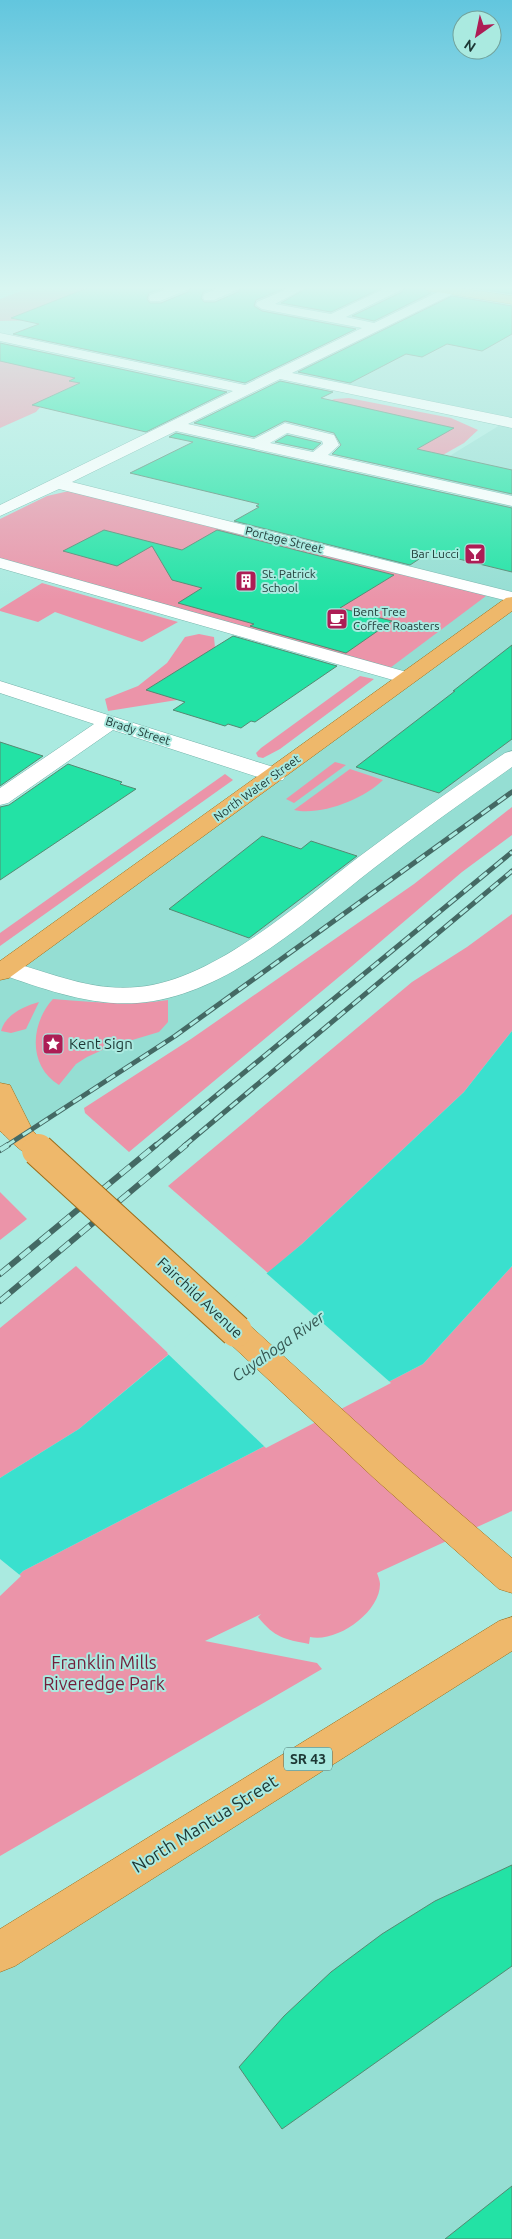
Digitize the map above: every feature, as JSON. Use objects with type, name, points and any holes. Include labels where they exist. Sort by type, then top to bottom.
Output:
[{"type":"main road","name":"North Water Street","points":[[3,971],[512,602]]},
{"type":"main road","points":[[0,1091],[31,1143]]},
{"type":"main road","name":"Fairchild Avenue","points":[[0,1116],[387,1470],[512,1579]]},
{"type":"main road","name":"North Mantua Street","points":[[0,1952],[512,1632]]},
{"type":"street","points":[[0,512],[245,391]]},
{"type":"street","points":[[360,391],[512,423]]},
{"type":"street","points":[[174,426],[512,501]]},
{"type":"street","points":[[256,444],[285,428],[329,438],[331,445],[316,457]]},
{"type":"street","name":"Portage Street","points":[[56,484],[512,597]]},
{"type":"street","points":[[0,503],[29,489],[14,486]]},
{"type":"street","points":[[0,563],[407,678]]},
{"type":"street","name":"Brady Street","points":[[0,687],[275,775]]},
{"type":"street","points":[[0,798],[110,722]]},
{"type":"street","points":[[3,971],[60,987],[110,995],[140,995],[164,991],[184,984],[214,971],[272,934],[391,843],[512,757]]},
{"type":"shaded area","points":[[359,391],[512,391],[512,792],[175,1036],[23,1136],[0,1091],[0,973],[407,678],[245,632],[372,562],[474,493],[412,479],[505,422]]},
{"type":"shaded area","points":[[512,1632],[512,2239],[0,2239],[0,1952]]},
{"type":"green space","points":[[0,391],[61,391],[49,397],[36,412],[0,428]]},
{"type":"green space","points":[[349,398],[451,418],[478,430],[464,443],[434,460],[328,402],[334,399]]},
{"type":"green space","points":[[69,491],[486,596],[390,668],[0,559],[0,519],[47,496]]},
{"type":"green space","points":[[42,583],[178,622],[142,642],[55,612],[38,622],[0,611],[0,609]]},
{"type":"green space","points":[[199,634],[214,637],[215,648],[209,679],[177,700],[108,711],[105,699],[138,686],[167,663],[185,637]]},
{"type":"green space","points":[[360,676],[374,679],[280,749],[263,758],[258,757],[256,753],[261,748]]},
{"type":"green space","points":[[335,762],[346,765],[294,803],[286,799]]},
{"type":"green space","points":[[350,769],[383,780],[365,794],[342,804],[317,811],[294,810]]},
{"type":"green space","points":[[225,774],[233,780],[0,946],[0,933]]},
{"type":"green space","points":[[512,807],[512,835],[462,872],[129,1152],[85,1113],[84,1108],[191,1039],[414,884]]},
{"type":"green space","points":[[512,914],[512,1031],[464,1092],[302,1244],[268,1273],[168,1186],[412,982],[467,947]]},
{"type":"green space","points":[[53,999],[125,1003],[168,1000],[168,1022],[159,1032],[109,1047],[87,1057],[76,1064],[59,1085],[49,1077],[42,1067],[37,1056],[36,1044],[40,1020],[45,1009]]},
{"type":"green space","points":[[39,1002],[26,1029],[11,1033],[1,1031],[3,1025],[16,1012]]},
{"type":"green space","points":[[0,1192],[27,1219],[0,1240]]},
{"type":"green space","points":[[76,1266],[169,1354],[79,1429],[0,1478],[0,1328]]},
{"type":"green space","name":"Franklin Mills Riveredge Park","points":[[512,1266],[512,1511],[377,1573],[380,1584],[378,1595],[373,1605],[355,1624],[344,1631],[320,1638],[310,1637],[309,1644],[286,1639],[275,1633],[258,1617],[261,1614],[205,1641],[317,1663],[322,1669],[0,1856],[0,1594],[23,1571],[423,1364]]},
{"type":"water","name":"Cuyahoga River","points":[[512,1031],[512,1266],[423,1364],[23,1571],[0,1594],[0,1478],[79,1429],[302,1244],[464,1092]]},
{"type":"pier","points":[[265,1272],[391,1383],[266,1448],[167,1353]]},
{"type":"pier","points":[[0,1559],[21,1576],[0,1596]]},
{"type":"building","points":[[61,391],[227,392],[146,432],[32,405]]},
{"type":"building","points":[[259,391],[333,392],[321,398],[454,428],[417,449],[512,470],[512,494],[332,454],[341,445],[334,433],[285,421],[254,437],[194,423]]},
{"type":"building","points":[[176,433],[512,508],[512,572],[430,552],[410,565],[234,521],[259,507],[256,506],[259,504],[130,473],[193,442],[169,437]]},
{"type":"building","points":[[287,435],[321,443],[313,450],[275,442]]},
{"type":"building","points":[[104,530],[182,550],[217,530],[394,575],[340,608],[392,621],[346,653],[250,626],[254,624],[178,603],[202,588],[172,580],[152,546],[117,566],[63,551]]},
{"type":"building","points":[[233,636],[337,666],[255,722],[251,721],[241,728],[228,724],[225,726],[173,710],[185,702],[146,690]]},
{"type":"building","points":[[512,645],[512,739],[439,793],[356,767],[455,691],[453,691]]},
{"type":"building","points":[[0,742],[43,756],[0,786]]},
{"type":"building","points":[[68,764],[122,782],[120,784],[136,789],[0,880],[0,807],[9,805]]},
{"type":"building","points":[[262,836],[301,849],[311,841],[357,856],[249,938],[169,909]]},
{"type":"building","points":[[512,1865],[512,1966],[282,2129],[239,2067],[284,2016],[331,1972],[382,1934],[435,1901]]},
{"type":"building","points":[[512,2186],[512,2239],[445,2239]]},
{"type":"railway","points":[[6,1146],[175,1036],[512,792]]},
{"type":"railway","points":[[155,1146],[512,852]]},
{"type":"railway","points":[[184,1146],[512,871]]},
{"type":"railway","points":[[0,1150],[8,1145]]},
{"type":"railway","points":[[0,1274],[156,1145]]},
{"type":"railway","points":[[0,1301],[186,1145]]},
{"type":"place","name":"Bar Lucci","points":[[475,554]]},
{"type":"place","name":"St. Patrick School","points":[[246,581]]},
{"type":"place","name":"Bent Tree Coffee Roasters","points":[[337,619]]},
{"type":"place","name":"Kent Sign","points":[[53,1044]]}]
